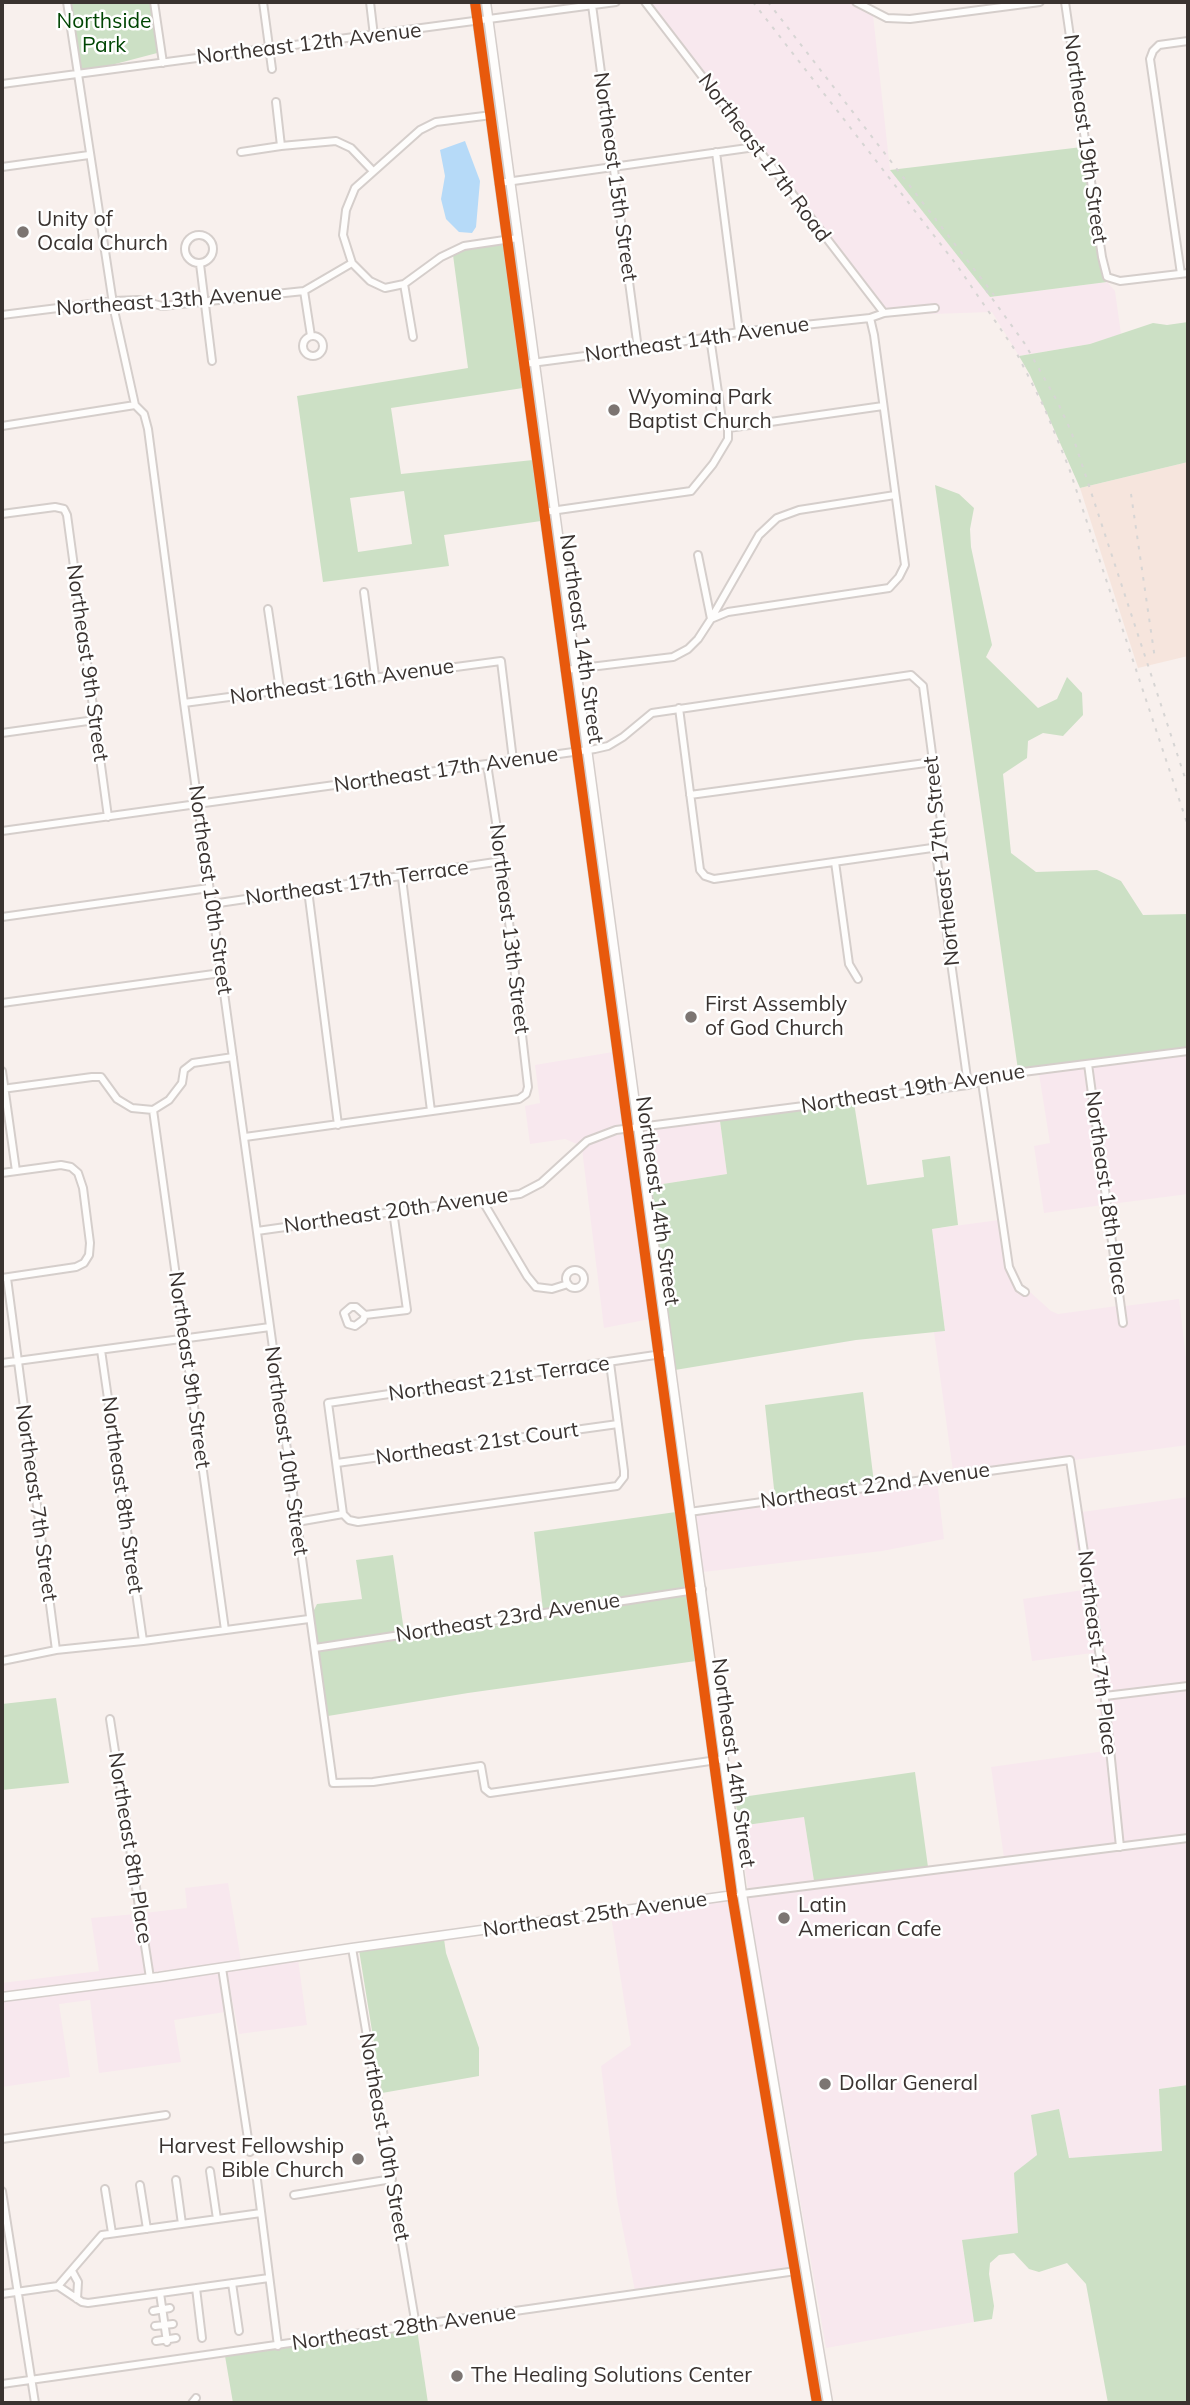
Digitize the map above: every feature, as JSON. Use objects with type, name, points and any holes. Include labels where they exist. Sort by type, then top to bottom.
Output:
[{"type":"main road","name":"Northeast 14th Street","points":[[475,2],[732,1895],[817,2403]]},
{"type":"main road","name":"Northeast 14th Street","points":[[486,2],[742,1894],[828,2403]]},
{"type":"main road","name":"Northeast 25th Avenue","points":[[2,1997],[742,1894]]},
{"type":"main road","points":[[758,2056],[769,2054]]},
{"type":"main road","points":[[775,2161],[786,2158]]},
{"type":"street","name":"Northeast 10th Street","points":[[67,2],[114,310],[135,405],[144,414],[149,431],[209,888],[333,1783],[373,1782],[481,1766],[485,1789],[490,1793],[713,1760]]},
{"type":"street","points":[[155,2],[163,62]]},
{"type":"street","points":[[263,2],[272,69]]},
{"type":"street","points":[[370,2],[374,36]]},
{"type":"street","name":"Northeast 12th Avenue","points":[[2,84],[616,2]]},
{"type":"street","name":"Northeast 17th Road","points":[[645,2],[884,313]]},
{"type":"street","points":[[856,2],[869,6],[887,18],[910,19],[1040,2]]},
{"type":"street","name":"Northeast 19th Street","points":[[1065,2],[1107,277],[1120,281],[1184,273]]},
{"type":"street","name":"Northeast 15th Street","points":[[592,5],[638,349]]},
{"type":"street","points":[[1184,273],[1150,60],[1159,45],[1188,41]]},
{"type":"street","points":[[276,102],[281,146]]},
{"type":"street","points":[[501,114],[436,122],[420,130],[372,170],[355,188],[346,210],[343,235],[352,263],[370,281],[386,288],[404,284],[441,257],[464,246],[518,238]]},
{"type":"street","points":[[241,152],[336,141],[351,148],[372,170]]},
{"type":"street","points":[[499,183],[755,147]]},
{"type":"street","points":[[716,152],[739,332]]},
{"type":"street","points":[[2,167],[89,155]]},
{"type":"street","points":[[197,235],[210,240],[214,248],[208,260],[200,264],[188,259],[185,251],[186,242],[197,235]]},
{"type":"street","name":"Northeast 13th Avenue","points":[[2,315],[114,300],[139,300],[162,306],[304,291],[352,263]]},
{"type":"street","points":[[200,264],[212,361]]},
{"type":"street","points":[[404,284],[413,337]]},
{"type":"street","points":[[304,291],[311,336]]},
{"type":"street","points":[[711,619],[728,612],[889,588],[900,577],[905,565],[870,318],[884,313],[934,308]]},
{"type":"street","name":"Northeast 14th Avenue","points":[[524,364],[739,332],[870,318]]},
{"type":"street","points":[[544,512],[691,491],[713,464],[728,439],[728,428],[722,420],[710,337]]},
{"type":"street","points":[[2,426],[135,405]]},
{"type":"street","points":[[728,428],[883,407]]},
{"type":"street","points":[[565,670],[673,657],[688,649],[698,639],[759,535],[777,518],[799,510],[895,495]]},
{"type":"street","name":"Northeast 9th Street","points":[[2,514],[55,507],[64,509],[67,515],[108,817]]},
{"type":"street","points":[[698,555],[711,619]]},
{"type":"street","points":[[365,592],[376,676]]},
{"type":"street","points":[[268,609],[280,690]]},
{"type":"street","name":"Northeast 16th Avenue","points":[[184,703],[500,661],[513,760]]},
{"type":"street","name":"Northeast 17th Avenue","points":[[2,831],[577,752],[613,743],[652,713],[911,675],[919,681]]},
{"type":"street","name":"Northeast 17th Street","points":[[919,681],[923,686],[943,836],[937,861],[968,1084]]},
{"type":"street","points":[[679,708],[700,870],[705,876],[714,879],[939,847]]},
{"type":"street","points":[[2,733],[95,720]]},
{"type":"street","points":[[690,794],[933,762]]},
{"type":"street","name":"Northeast 13th Street","points":[[431,1111],[519,1099],[526,1094],[528,1087],[502,861],[487,764]]},
{"type":"street","name":"Northeast 17th Terrace","points":[[212,904],[402,878],[502,861]]},
{"type":"street","points":[[835,862],[849,964],[858,979]]},
{"type":"street","points":[[245,1137],[431,1111],[402,878]]},
{"type":"street","points":[[2,917],[209,888]]},
{"type":"street","points":[[308,890],[338,1125]]},
{"type":"street","points":[[2,1003],[221,973]]},
{"type":"street","name":"Northeast 19th Avenue","points":[[639,1128],[968,1084],[1023,1072],[1188,1051]]},
{"type":"street","points":[[3,1088],[102,1077],[117,1099],[132,1108],[153,1110],[169,1100],[182,1083],[184,1070],[193,1063],[233,1058]]},
{"type":"street","name":"Northeast 18th Place","points":[[1088,1064],[1124,1323]]},
{"type":"street","points":[[2,1072],[16,1171]]},
{"type":"street","points":[[982,1082],[1009,1267],[1019,1288],[1025,1292]]},
{"type":"street","name":"Northeast 9th Street","points":[[153,1110],[225,1630]]},
{"type":"street","name":"Northeast 20th Avenue","points":[[257,1231],[529,1191],[587,1141],[601,1135],[639,1128]]},
{"type":"street","points":[[2,1173],[61,1165],[71,1167],[78,1173],[83,1188],[90,1243],[89,1255],[76,1267],[4,1278]]},
{"type":"street","points":[[482,1200],[536,1287],[552,1289],[568,1284]]},
{"type":"street","points":[[365,1315],[407,1310],[393,1212]]},
{"type":"street","name":"Northeast 7th Street","points":[[4,1278],[56,1650]]},
{"type":"street","points":[[2,1363],[270,1327]]},
{"type":"street","name":"Northeast 8th Street","points":[[101,1350],[143,1641]]},
{"type":"street","name":"Northeast 21st Terrace","points":[[337,1463],[328,1403],[669,1353]]},
{"type":"street","points":[[337,1463],[343,1514],[349,1520],[358,1522],[612,1487],[621,1482],[624,1471],[610,1363]]},
{"type":"street","name":"Northeast 21st Court","points":[[337,1463],[618,1424]]},
{"type":"street","name":"Northeast 22nd Avenue","points":[[680,1513],[1070,1460]]},
{"type":"street","name":"Northeast 17th Place","points":[[1070,1460],[1105,1696],[1120,1847]]},
{"type":"street","points":[[297,1522],[343,1514]]},
{"type":"street","name":"Northeast 23rd Avenue","points":[[315,1648],[702,1589]]},
{"type":"street","points":[[2,1661],[56,1650],[309,1619]]},
{"type":"street","points":[[1105,1696],[1188,1685]]},
{"type":"street","name":"Northeast 8th Place","points":[[110,1718],[150,1978]]},
{"type":"street","points":[[713,1760],[724,1759]]},
{"type":"street","name":"Northeast 25th Avenue","points":[[742,1894],[1188,1838]]},
{"type":"street","name":"Northeast 10th Street","points":[[352,1948],[416,2326]]},
{"type":"street","points":[[222,1968],[250,2151]]},
{"type":"street","points":[[2,2139],[166,2115]]},
{"type":"street","points":[[210,2171],[217,2219]]},
{"type":"street","points":[[256,2172],[278,2346]]},
{"type":"street","points":[[294,2195],[392,2179]]},
{"type":"street","points":[[176,2180],[182,2224]]},
{"type":"street","points":[[141,2185],[147,2229]]},
{"type":"street","points":[[105,2189],[112,2233]]},
{"type":"street","points":[[2,2191],[35,2403]]},
{"type":"street","points":[[2,2294],[58,2286],[99,2237],[261,2213]]},
{"type":"street","name":"Northeast 28th Avenue","points":[[2,2384],[805,2270]]},
{"type":"street","points":[[72,2271],[78,2282],[77,2299]]},
{"type":"street","points":[[58,2286],[88,2303],[269,2278]]},
{"type":"street","points":[[232,2283],[239,2331]]},
{"type":"street","points":[[196,2288],[202,2338]]},
{"type":"street","points":[[160,2293],[166,2309],[164,2325],[167,2341]]},
{"type":"street","points":[[153,2311],[166,2309]]},
{"type":"street","points":[[155,2326],[173,2324]]},
{"type":"street","points":[[156,2341],[176,2338]]},
{"type":"shaded area","points":[[650,2],[852,2],[873,15],[890,170],[990,297],[1107,282],[1115,291],[1121,334],[1090,344],[1019,356],[992,312],[901,315],[938,311],[937,304],[885,310]]},
{"type":"shaded area","points":[[1188,462],[1188,656],[1138,668],[1080,488]]},
{"type":"shaded area","points":[[613,1052],[624,1126],[594,1134],[577,1144],[565,1139],[530,1144],[525,1106],[540,1103],[535,1065]]},
{"type":"shaded area","points":[[1188,1055],[1188,1194],[1111,1204],[1092,1067]]},
{"type":"shaded area","points":[[1084,1068],[1103,1205],[1044,1213],[1034,1146],[1050,1143],[1039,1074]]},
{"type":"shaded area","points":[[720,1121],[727,1174],[650,1186],[643,1131]]},
{"type":"shaded area","points":[[625,1133],[650,1319],[604,1328],[582,1149],[597,1140]]},
{"type":"shaded area","points":[[999,1220],[1009,1278],[1025,1297],[1030,1292],[1051,1311],[1058,1314],[1117,1306],[1121,1326],[1128,1325],[1125,1306],[1179,1299],[1188,1375],[1188,1445],[1074,1460],[1073,1456],[953,1471],[934,1332],[945,1330],[932,1229]]},
{"type":"shaded area","points":[[937,1480],[944,1539],[882,1551],[703,1572],[695,1515],[844,1496]]},
{"type":"shaded area","points":[[1188,1497],[1188,1682],[1108,1693],[1082,1512]]},
{"type":"shaded area","points":[[1072,1513],[1098,1671],[1116,1844],[1004,1858],[991,1767],[1105,1751],[1092,1653],[1032,1661],[1023,1599],[1083,1590]]},
{"type":"shaded area","points":[[1188,1689],[1188,1835],[1123,1843],[1109,1699]]},
{"type":"shaded area","points":[[804,1817],[814,1881],[748,1890],[739,1826]]},
{"type":"shaded area","points":[[1188,1840],[1188,2085],[1159,2089],[1162,2151],[1069,2158],[1059,2109],[1037,2155],[1015,2174],[1018,2233],[962,2241],[974,2322],[826,2348],[747,1897]]},
{"type":"shaded area","points":[[228,1883],[241,1961],[153,1974],[144,1913],[187,1908],[185,1888]]},
{"type":"shaded area","points":[[729,1899],[790,2268],[635,2291],[617,2199],[601,2066],[631,2045],[611,1916]]},
{"type":"shaded area","points":[[136,1914],[145,1975],[2,1993],[2,1983],[99,1971],[91,1918]]},
{"type":"shaded area","points":[[298,1959],[307,2025],[239,2034],[226,1970]]},
{"type":"shaded area","points":[[218,1971],[225,2012],[174,2020],[181,2062],[99,2073],[90,2000],[59,2004],[70,2077],[2,2087],[2,2000]]},
{"type":"green space","name":"Northside Park","points":[[67,2],[153,2],[161,52],[77,74]]},
{"type":"green space","points":[[1082,147],[1098,257],[1103,278],[1107,282],[990,297],[890,170]]},
{"type":"green space","points":[[504,243],[523,388],[391,408],[401,474],[533,460],[541,521],[444,535],[449,566],[323,582],[297,396],[468,368],[453,255],[470,248]],"holes":[[[404,491],[412,544],[358,552],[350,498]]]},
{"type":"green space","points":[[1188,322],[1188,462],[1080,488],[1019,356],[1090,344],[1153,323],[1167,325]]},
{"type":"green space","points":[[935,485],[959,494],[974,508],[970,529],[971,547],[992,645],[986,657],[1038,708],[1057,699],[1067,677],[1082,693],[1083,715],[1063,736],[1043,733],[1028,741],[1027,758],[1003,774],[1011,853],[1036,872],[1097,870],[1121,881],[1143,915],[1188,914],[1188,1048],[1018,1070]]},
{"type":"green space","points":[[854,1103],[867,1185],[924,1177],[922,1160],[950,1156],[958,1225],[932,1229],[945,1331],[856,1340],[675,1370],[650,1186],[727,1174],[720,1121]]},
{"type":"green space","points":[[863,1392],[874,1483],[775,1498],[765,1405]]},
{"type":"green space","points":[[676,1512],[686,1588],[543,1610],[534,1532]]},
{"type":"green space","points":[[393,1555],[404,1631],[318,1644],[312,1614],[317,1604],[362,1599],[356,1560]]},
{"type":"green space","points":[[687,1594],[696,1661],[328,1716],[319,1651],[544,1619],[544,1616]]},
{"type":"green space","points":[[56,1698],[69,1783],[2,1790],[2,1704]]},
{"type":"green space","points":[[915,1772],[928,1867],[814,1881],[804,1817],[739,1826],[735,1798]]},
{"type":"green space","points":[[444,1939],[446,1953],[479,2048],[479,2076],[382,2093],[359,1950]]},
{"type":"green space","points":[[1188,2085],[1188,2403],[1108,2403],[1086,2284],[1067,2263],[1039,2272],[1029,2269],[1014,2253],[999,2255],[990,2263],[994,2306],[992,2319],[974,2322],[962,2240],[1018,2233],[1014,2173],[1037,2155],[1031,2115],[1059,2109],[1069,2158],[1162,2151],[1159,2089]]},
{"type":"green space","points":[[417,2329],[428,2403],[233,2403],[225,2356]]},
{"type":"water","points":[[465,141],[480,181],[476,227],[472,233],[459,232],[446,219],[441,199],[445,176],[440,150]]},
{"type":"railway","points":[[753,2],[956,264],[1015,350],[1044,407],[1069,468],[1188,826]]},
{"type":"railway","points":[[768,2],[994,295]]},
{"type":"railway","points":[[986,290],[1025,344],[1071,431],[1188,787]]},
{"type":"railway","points":[[1131,494],[1155,659]]},
{"type":"cycle path","points":[[475,2],[732,1895],[817,2403]]},
{"type":"place","name":"Unity of Ocala Church","points":[[23,232]]},
{"type":"place","name":"Wyomina Park Baptist Church","points":[[614,410]]},
{"type":"place","name":"First Assembly of God Church","points":[[691,1017]]},
{"type":"place","name":"Latin American Cafe","points":[[784,1918]]},
{"type":"place","name":"Dollar General","points":[[825,2084]]},
{"type":"place","name":"Harvest Fellowship Bible Church","points":[[358,2159]]},
{"type":"place","name":"The Healing Solutions Center","points":[[457,2376]]}]
